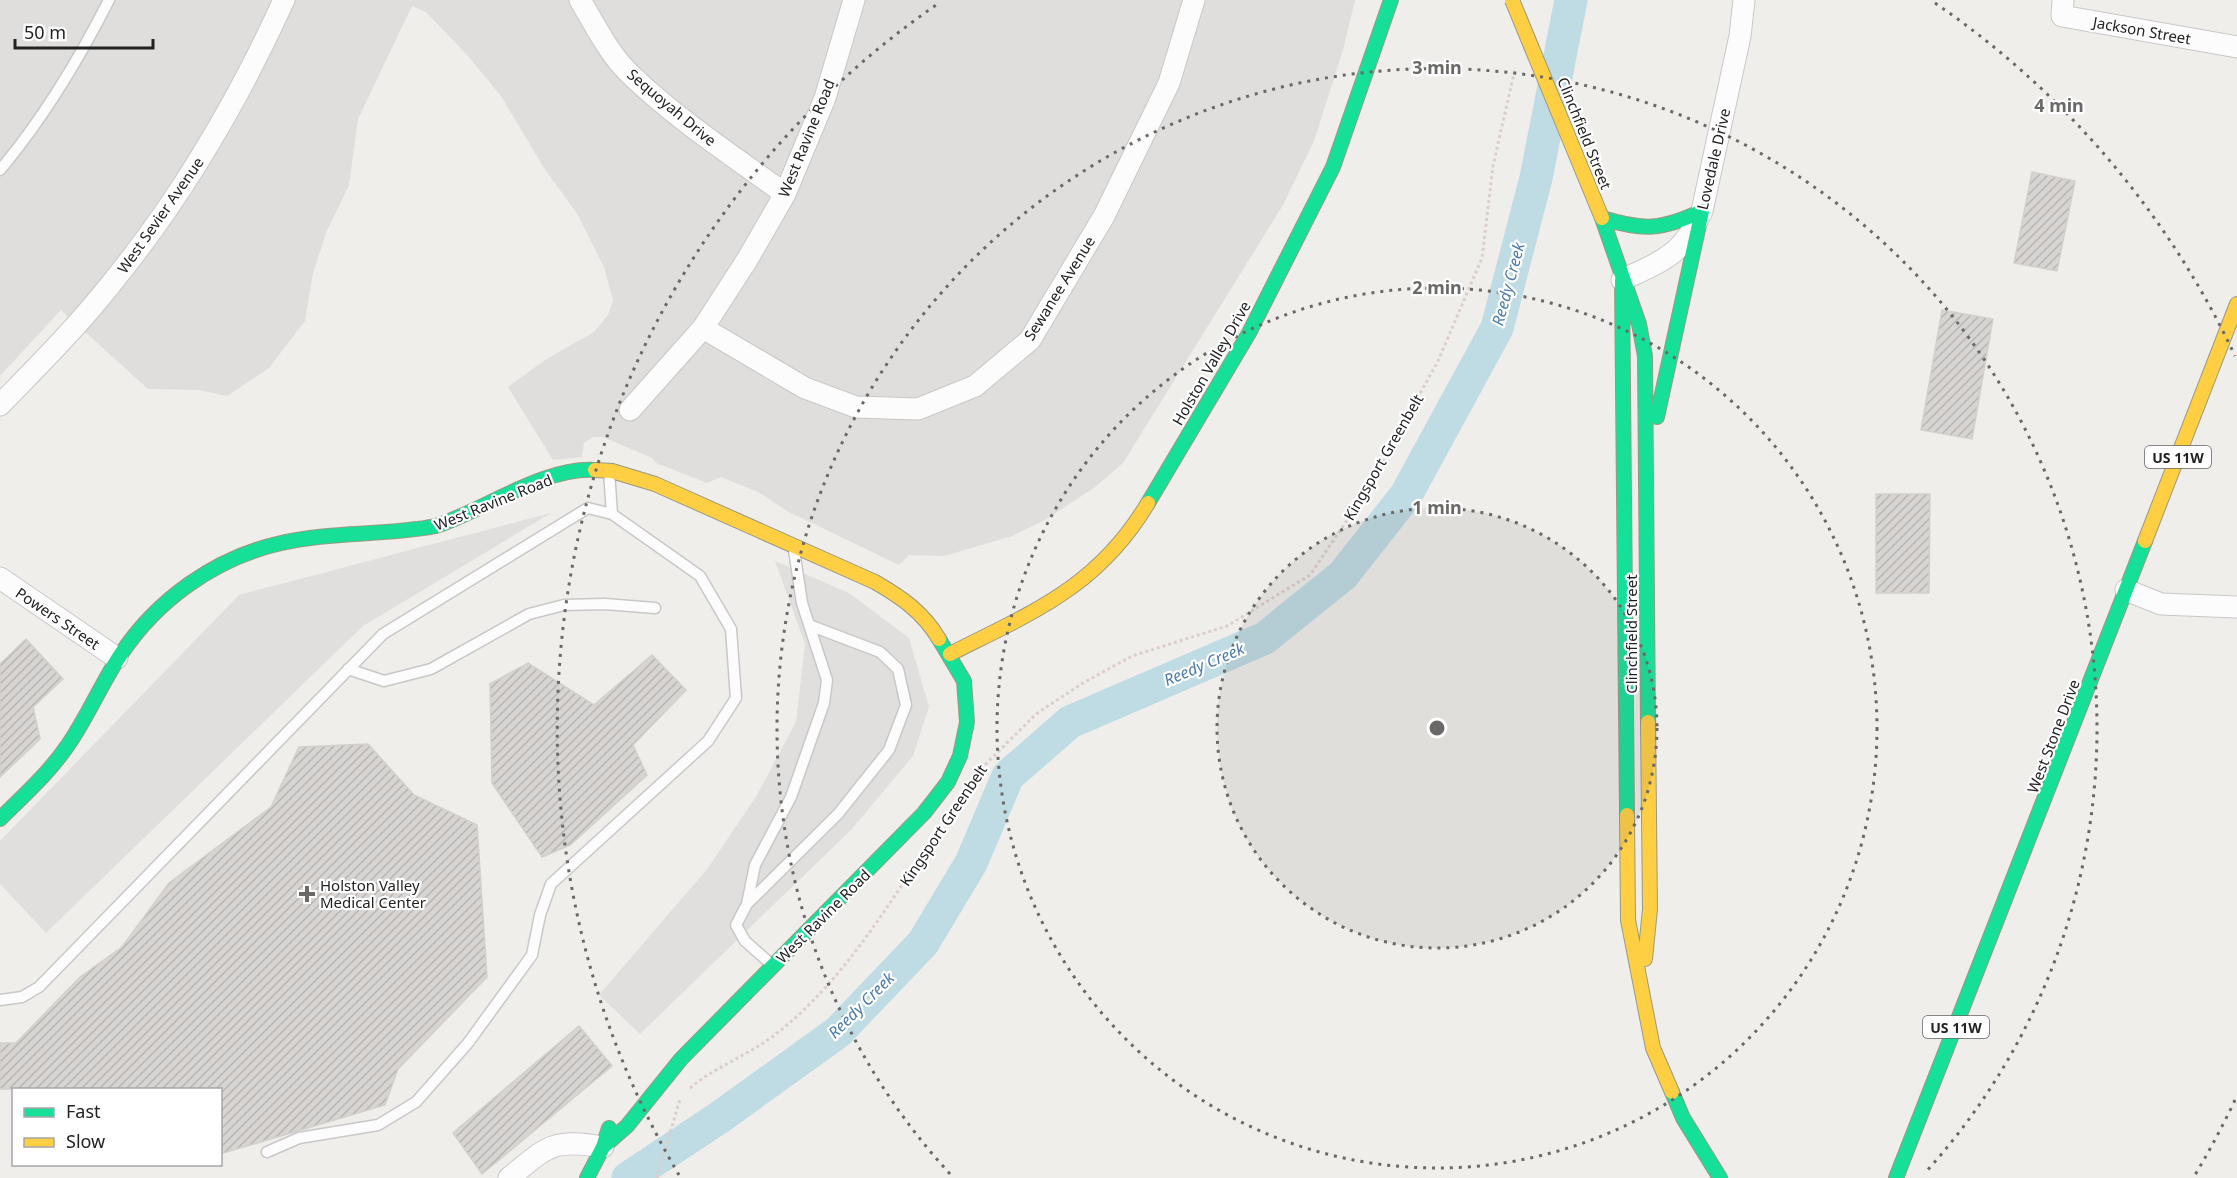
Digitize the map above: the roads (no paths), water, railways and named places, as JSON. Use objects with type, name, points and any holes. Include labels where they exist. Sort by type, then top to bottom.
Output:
[{"type":"main road","name":"Clinchfield Street","points":[[1512,0],[1602,218],[1639,324],[1645,356],[1650,909],[1642,991]]},
{"type":"main road","name":"Holston Valley Drive","points":[[950,654],[1051,603],[1095,572],[1130,533],[1249,333],[1333,167],[1389,1]]},
{"type":"main road","points":[[1602,218],[1633,228],[1660,229],[1672,226],[1702,211]]},
{"type":"main road","points":[[1646,467],[1702,211]]},
{"type":"main road","name":"Clinchfield Street","points":[[1622,280],[1627,909],[1653,1048],[1683,1118],[1720,1178]]},
{"type":"main road","name":"West Stone Drive","points":[[1895,1177],[2126,590],[2234,325],[2237,304]]},
{"type":"main road","name":"West Ravine Road","points":[[0,819],[57,760],[117,658],[157,610],[208,571],[256,550],[308,539],[398,533],[438,526],[492,506],[546,479],[580,471],[609,471],[666,489],[875,582],[904,598],[929,623],[950,654],[964,681],[968,707],[960,756],[948,782],[924,813],[681,1059],[627,1126],[599,1155]]},
{"type":"main road","points":[[948,681],[950,654]]},
{"type":"main road","name":"West Ravine Road","points":[[587,1178],[599,1155],[612,1118]]},
{"type":"street","name":"West Sevier Avenue","points":[[0,405],[49,356],[111,285],[157,223],[217,132],[262,48],[284,0]]},
{"type":"street","name":"Sequoyah Drive","points":[[580,0],[601,36],[630,75],[705,136],[785,194]]},
{"type":"street","name":"West Ravine Road","points":[[630,410],[703,328],[747,260],[785,194],[825,98],[854,0]]},
{"type":"street","name":"Sewanee Avenue","points":[[703,328],[805,388],[856,407],[918,409],[975,387],[1030,340],[1104,216],[1169,82],[1194,0]]},
{"type":"street","name":"Lovedale Drive","points":[[1622,280],[1671,255],[1692,235],[1702,211],[1740,36],[1744,0]]},
{"type":"street","name":"Jackson Street","points":[[2063,0],[2062,16],[2237,47]]},
{"type":"street","name":"Powers Street","points":[[0,578],[117,658]]},
{"type":"street","points":[[2126,590],[2161,604],[2237,607]]},
{"type":"street","points":[[509,1178],[551,1146],[564,1143],[599,1155]]},
{"type":"lane","points":[[0,170],[51,101],[91,36],[109,0]]},
{"type":"lane","points":[[609,471],[612,514]]},
{"type":"lane","points":[[0,1000],[22,998],[39,987],[383,634],[588,508],[612,514],[700,576],[730,629],[736,698],[708,741],[551,884],[540,915],[532,955],[468,1043],[416,1102],[378,1125],[299,1138],[267,1152]]},
{"type":"lane","points":[[747,904],[755,865],[791,797],[824,703],[827,681],[802,603],[794,546]]},
{"type":"lane","points":[[348,669],[384,681],[431,669],[529,614],[564,605],[605,603],[655,608]]},
{"type":"lane","points":[[773,966],[745,941],[736,924],[747,904],[838,814],[889,750],[906,705],[898,669],[880,652],[809,625]]},
{"type":"waterway","name":"Reedy Creek","points":[[628,1178],[720,1117],[838,1032],[923,943],[971,863],[1008,776],[1070,722],[1265,638],[1343,575],[1406,495],[1497,328],[1536,178],[1571,0]]},
{"type":"place","name":"Holston Valley Medical Center","points":[[307,894]]}]
